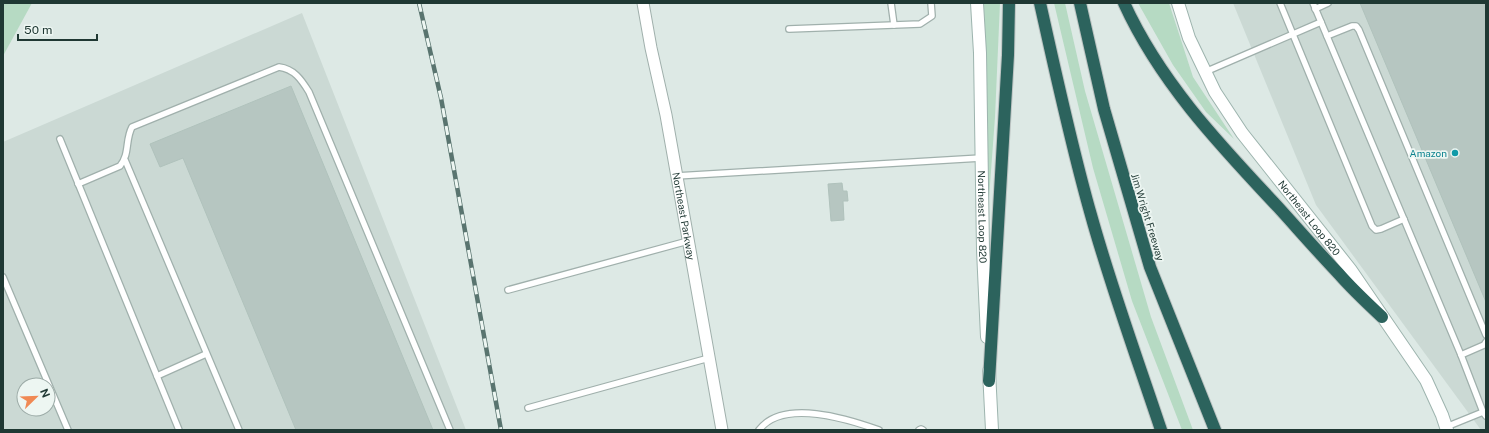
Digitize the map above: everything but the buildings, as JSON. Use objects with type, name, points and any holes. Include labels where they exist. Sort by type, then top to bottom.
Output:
[{"type":"highway","points":[[989,381],[1007,70],[1009,3]]},
{"type":"highway","points":[[1040,3],[1091,215],[1105,264],[1161,430]]},
{"type":"highway","name":"Jim Wright Freeway","points":[[1080,3],[1104,109],[1150,267],[1215,430]]},
{"type":"highway","points":[[1124,3],[1148,50],[1161,70],[1217,142],[1339,274],[1382,317]]},
{"type":"main road","name":"Northeast Loop 820","points":[[977,3],[980,53],[983,250],[992,430]]},
{"type":"main road","name":"Northeast Loop 820","points":[[1178,3],[1189,38],[1204,72],[1215,92],[1242,133],[1350,268],[1426,380],[1447,428]]},
{"type":"street","name":"Northeast Parkway","points":[[643,3],[651,48],[666,115],[722,430]]},
{"type":"lane","points":[[891,3],[894,25]]},
{"type":"lane","points":[[789,30],[920,24],[932,16],[931,3]]},
{"type":"lane","points":[[1280,3],[1372,226],[1376,230],[1381,229],[1404,219]]},
{"type":"lane","points":[[1328,3],[1314,6],[1461,355],[1484,414],[1447,428]]},
{"type":"lane","points":[[1204,72],[1321,22]]},
{"type":"lane","points":[[1327,36],[1352,26],[1356,26],[1359,30],[1486,335]]},
{"type":"lane","points":[[239,430],[125,160],[128,134],[132,127],[279,67],[286,68],[294,72],[301,79],[309,92],[450,430]]},
{"type":"lane","points":[[60,139],[179,430]]},
{"type":"lane","points":[[676,176],[982,158]]},
{"type":"lane","points":[[78,184],[120,166],[125,160]]},
{"type":"lane","points":[[508,290],[688,241]]},
{"type":"lane","points":[[3,276],[68,430]]},
{"type":"lane","points":[[1461,355],[1484,345],[1486,342]]},
{"type":"lane","points":[[157,376],[206,354]]},
{"type":"lane","points":[[528,408],[709,358]]},
{"type":"lane","points":[[759,430],[772,418],[792,414],[812,413],[836,416],[879,430]]},
{"type":"shaded area","points":[[1233,3],[1486,3],[1486,430],[1481,430],[1316,205]]},
{"type":"shaded area","points":[[302,13],[466,430],[3,430],[3,142]]},
{"type":"green space","points":[[3,3],[32,3],[3,56]]},
{"type":"green space","points":[[984,3],[1000,3],[995,117],[989,198]]},
{"type":"green space","points":[[1054,3],[1065,3],[1085,91],[1151,317],[1193,430],[1182,430],[1132,301],[1093,168]]},
{"type":"green space","points":[[1138,3],[1169,3],[1193,77],[1234,139],[1206,112],[1173,65]]},
{"type":"railway","points":[[419,3],[441,98],[501,430]]},
{"type":"place","name":"Amazon","points":[[1455,153]]}]
